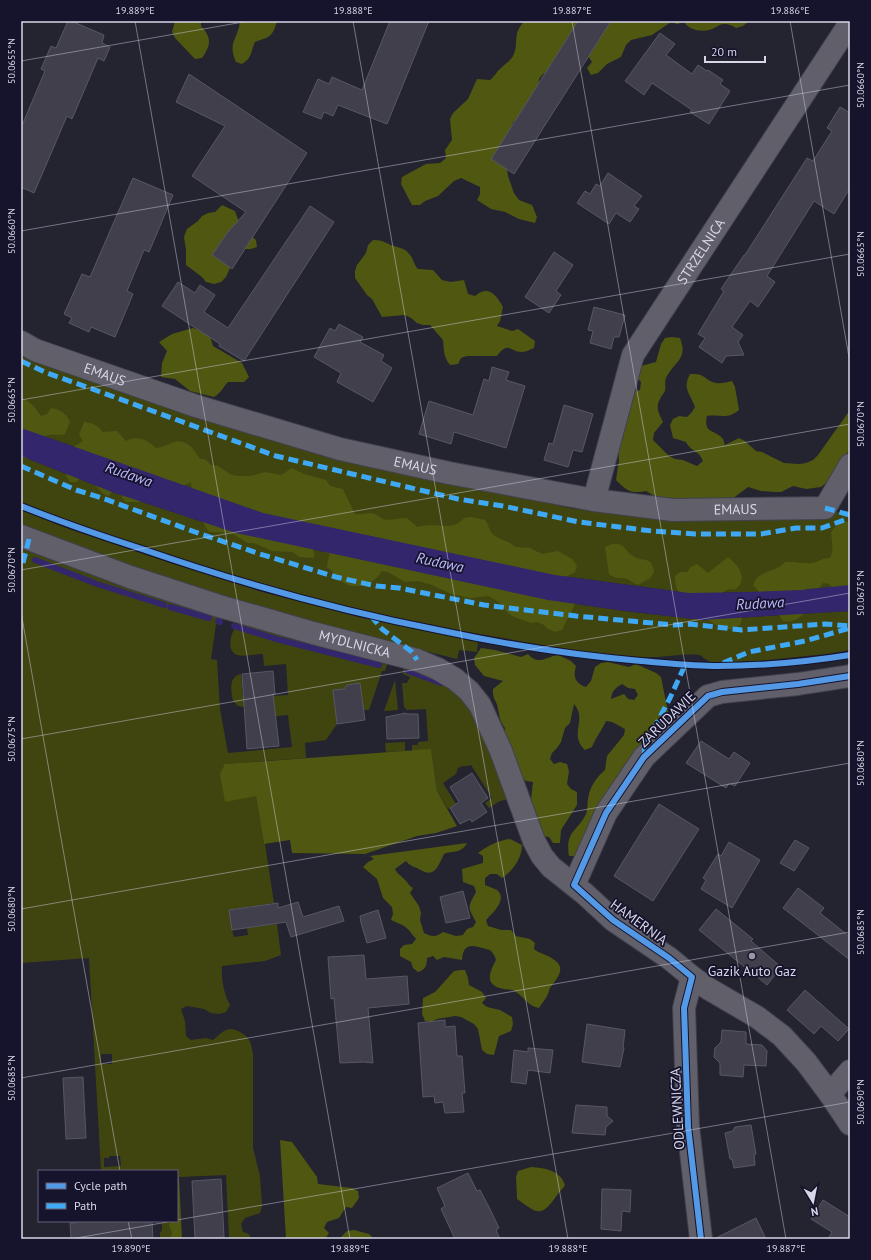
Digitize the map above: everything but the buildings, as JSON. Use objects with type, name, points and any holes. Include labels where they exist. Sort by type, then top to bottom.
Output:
[{"type":"street","name":"STRZELNICA","points":[[594,500],[633,355],[850,23]]},
{"type":"street","name":"EMAUS","points":[[21,342],[35,350],[196,406],[340,449],[449,473],[594,500],[673,510],[825,508],[850,465]]},
{"type":"street","name":"MYDLNICKA","points":[[21,536],[111,570],[219,606],[313,633],[417,660],[438,668],[455,679],[469,691],[480,706],[501,751],[528,825],[542,856],[551,867],[574,885]]},
{"type":"street","name":"ZARUDAWIE","points":[[574,885],[606,813],[644,757],[708,696],[722,692],[798,684],[850,676]]},
{"type":"street","name":"HAMERNIA","points":[[574,885],[613,920],[669,958],[709,989],[757,1017],[782,1036],[806,1062],[850,1124]]},
{"type":"street","name":"ODLEWNICZA","points":[[692,977],[684,1008],[688,1126],[701,1239]]},
{"type":"street","points":[[830,1094],[850,1071]]},
{"type":"green space","points":[[175,21],[201,21],[201,26],[209,38],[209,45],[202,58],[195,59],[175,38],[172,32]]},
{"type":"green space","points":[[240,21],[277,21],[270,36],[255,42],[250,57],[242,64],[236,62],[233,50]]},
{"type":"green space","points":[[524,21],[749,21],[743,26],[736,28],[728,24],[724,24],[705,31],[692,29],[684,22],[677,24],[671,22],[652,35],[631,40],[626,45],[621,57],[607,64],[598,73],[591,75],[587,68],[592,62],[588,56],[543,74],[539,79],[538,87],[526,113],[514,121],[511,126],[512,133],[505,154],[508,176],[514,193],[519,200],[532,205],[537,217],[535,223],[519,219],[505,212],[491,209],[477,200],[480,194],[480,187],[461,178],[454,181],[438,196],[425,201],[420,205],[412,205],[401,184],[402,177],[426,164],[440,163],[446,158],[445,150],[452,140],[450,119],[453,113],[468,99],[477,79],[490,80],[508,62],[514,54],[517,34]]},
{"type":"green space","points":[[222,205],[235,211],[240,225],[256,240],[257,247],[244,249],[234,259],[226,277],[221,282],[214,284],[206,282],[202,277],[186,265],[184,237],[187,229],[202,216],[215,212]]},
{"type":"green space","points":[[373,240],[382,241],[405,250],[418,269],[433,270],[442,280],[451,282],[464,280],[468,294],[475,296],[484,291],[491,292],[498,298],[503,307],[500,321],[497,326],[512,331],[518,329],[535,341],[534,348],[527,351],[518,352],[507,348],[501,351],[497,356],[467,356],[461,358],[458,364],[450,365],[445,356],[443,340],[430,325],[417,323],[405,315],[382,317],[372,299],[367,295],[355,278],[357,265],[366,253],[368,245]]},
{"type":"green space","points":[[193,328],[209,335],[213,346],[242,363],[249,377],[244,382],[228,382],[214,397],[190,391],[175,379],[161,377],[162,363],[167,351],[159,342],[172,334]]},
{"type":"green space","points":[[665,338],[680,338],[683,351],[680,359],[666,378],[665,391],[660,398],[658,405],[658,410],[663,422],[654,433],[653,440],[669,456],[697,466],[703,461],[686,442],[673,438],[670,425],[673,419],[679,416],[687,417],[695,407],[688,391],[687,384],[690,374],[695,374],[716,383],[732,381],[735,387],[739,410],[727,416],[707,416],[706,422],[708,429],[720,436],[725,445],[739,438],[745,441],[756,451],[762,452],[784,463],[799,464],[813,460],[850,410],[850,449],[827,482],[821,487],[806,489],[793,486],[781,492],[761,491],[748,487],[732,499],[659,499],[646,491],[630,491],[620,484],[616,480],[619,460],[618,447],[634,392],[640,390],[641,382],[637,378],[636,371],[641,366],[656,362],[661,344]]},
{"type":"green space","points":[[21,344],[493,491],[574,509],[650,515],[796,516],[850,511],[850,585],[801,590],[689,593],[555,575],[263,513],[21,428]]},
{"type":"green space","points":[[21,398],[30,403],[41,416],[47,414],[51,408],[65,414],[70,422],[65,434],[49,435],[43,438],[30,459],[23,458],[21,455]]},
{"type":"green space","points":[[84,422],[95,425],[103,432],[117,431],[126,441],[134,438],[142,439],[156,448],[178,441],[186,443],[195,451],[199,458],[237,476],[251,476],[265,472],[281,475],[292,468],[304,474],[326,480],[330,486],[343,489],[355,514],[371,513],[386,520],[407,518],[417,527],[428,525],[452,525],[460,522],[464,518],[471,517],[485,520],[493,534],[515,547],[530,548],[542,554],[558,551],[572,559],[577,565],[575,572],[564,578],[577,600],[562,630],[555,632],[538,622],[531,623],[512,616],[499,602],[488,596],[470,598],[451,594],[432,585],[418,581],[405,582],[388,572],[382,571],[371,582],[361,586],[351,586],[341,581],[327,567],[330,554],[312,545],[314,558],[299,557],[293,552],[272,551],[254,543],[248,543],[231,533],[209,532],[197,508],[191,488],[191,482],[153,494],[139,502],[126,502],[122,498],[123,484],[112,491],[109,496],[103,494],[94,484],[81,477],[76,482],[70,482],[66,476],[65,470],[73,447],[83,441],[79,435]]},
{"type":"green space","points":[[21,456],[112,492],[236,533],[548,600],[702,620],[850,611],[850,650],[757,661],[712,663],[700,655],[662,657],[619,656],[573,650],[437,626],[316,599],[137,545],[21,502]]},
{"type":"green space","points":[[21,510],[66,528],[262,592],[362,618],[478,642],[477,652],[459,650],[457,659],[206,594],[21,528]]},
{"type":"green space","points":[[850,521],[850,590],[834,589],[829,584],[823,583],[819,588],[806,589],[805,597],[808,610],[796,619],[783,621],[753,585],[756,580],[759,576],[777,568],[785,562],[812,563],[830,558],[832,551],[832,531],[840,524]]},
{"type":"green space","points":[[612,544],[623,546],[633,556],[649,561],[654,572],[650,578],[638,585],[625,578],[617,578],[609,574],[605,547]]},
{"type":"green space","points":[[21,545],[221,616],[220,625],[216,624],[211,659],[217,660],[220,709],[228,753],[292,747],[288,715],[266,717],[245,707],[238,706],[233,701],[231,689],[232,681],[241,674],[243,698],[288,695],[286,664],[264,666],[263,654],[243,656],[233,653],[230,644],[232,634],[240,623],[388,661],[385,671],[382,671],[369,710],[363,710],[361,687],[356,684],[347,685],[344,689],[333,690],[337,724],[326,740],[305,743],[306,758],[225,764],[256,796],[274,903],[233,909],[232,930],[234,937],[248,935],[247,928],[277,924],[281,955],[265,961],[222,966],[223,986],[230,1005],[226,1012],[219,1014],[211,1013],[204,1009],[187,1006],[181,1009],[185,1021],[186,1036],[191,1040],[206,1038],[213,1040],[224,1031],[232,1029],[245,1035],[252,1046],[253,1148],[260,1176],[262,1206],[260,1213],[245,1218],[241,1224],[243,1232],[249,1234],[251,1239],[228,1239],[226,1175],[179,1177],[178,1178],[178,1170],[101,1170],[89,958],[21,963]],"holes":[[[101,1054],[112,1054],[112,1064],[101,1064]],[[109,1156],[120,1156],[121,1166],[104,1167],[104,1158],[109,1158]]]},
{"type":"green space","points":[[728,557],[740,570],[742,579],[737,588],[726,590],[721,594],[742,615],[740,625],[734,629],[727,629],[718,626],[706,619],[693,620],[695,613],[678,592],[675,582],[675,576],[680,572],[687,572],[691,567],[697,564],[708,573]]},
{"type":"green space","points":[[481,648],[521,657],[528,654],[536,660],[542,660],[558,655],[571,661],[576,666],[576,679],[579,684],[586,687],[591,681],[595,667],[601,663],[608,662],[629,667],[636,664],[656,673],[661,677],[668,712],[664,716],[661,729],[577,856],[569,856],[568,848],[570,836],[583,820],[586,814],[589,794],[592,786],[596,779],[605,770],[607,756],[624,735],[625,729],[612,722],[606,721],[592,747],[585,750],[580,744],[578,738],[579,716],[578,710],[574,704],[570,723],[565,728],[561,742],[552,753],[550,759],[554,764],[560,762],[567,764],[569,771],[567,784],[571,789],[577,792],[577,805],[561,830],[560,843],[553,843],[549,837],[541,836],[530,808],[533,782],[526,781],[520,776],[503,736],[505,728],[501,721],[494,698],[493,689],[503,681],[484,676],[475,665],[474,658]],"holes":[[[622,684],[628,688],[635,689],[638,695],[634,700],[628,699],[624,694],[611,699],[613,692],[620,685]]]},
{"type":"green space","points":[[404,667],[417,669],[459,693],[475,714],[509,799],[500,801],[489,808],[485,803],[492,798],[471,765],[463,766],[458,768],[456,774],[443,783],[456,804],[448,809],[437,791],[431,750],[412,751],[412,745],[418,745],[418,742],[428,741],[426,709],[407,710],[404,707],[402,683],[407,683],[410,677],[403,674]]},
{"type":"green space","points":[[395,680],[398,710],[384,711]]},
{"type":"green space","points":[[405,742],[405,751],[386,752],[385,743]]},
{"type":"green space","points":[[431,749],[437,791],[457,826],[436,833],[417,836],[365,854],[292,853],[290,840],[264,844],[256,796],[225,802],[220,774],[225,764]]},
{"type":"green space","points":[[510,839],[522,845],[522,850],[519,859],[510,872],[502,878],[497,874],[490,874],[485,878],[485,885],[497,890],[501,898],[498,906],[486,920],[488,926],[501,930],[511,930],[516,936],[530,939],[535,943],[534,949],[553,959],[560,966],[558,977],[539,1008],[529,1004],[515,991],[493,985],[490,974],[496,960],[493,953],[488,949],[471,946],[464,951],[462,960],[444,957],[437,960],[433,956],[427,958],[424,969],[418,972],[413,968],[411,962],[400,956],[400,949],[404,945],[412,944],[416,939],[405,927],[391,920],[393,914],[392,907],[383,898],[377,879],[363,867],[374,859],[370,856],[467,843],[460,850],[444,854],[434,871],[427,873],[408,864],[406,861],[395,869],[413,888],[410,893],[419,906],[421,913],[420,920],[424,933],[434,936],[443,932],[456,936],[463,935],[467,929],[473,927],[476,922],[471,913],[470,904],[476,892],[474,886],[463,882],[462,869],[483,863],[483,856],[478,853],[493,844]]},
{"type":"green space","points":[[465,970],[469,985],[482,992],[486,998],[482,1003],[487,1007],[500,1010],[512,1017],[513,1024],[511,1031],[499,1036],[494,1055],[487,1054],[482,1050],[478,1029],[474,1024],[461,1017],[455,1016],[437,1019],[431,1022],[425,1021],[422,1014],[423,998],[435,992],[454,971]]},
{"type":"green space","points":[[280,1140],[292,1142],[317,1177],[318,1184],[352,1188],[358,1191],[359,1198],[352,1208],[346,1207],[339,1218],[327,1222],[324,1228],[329,1233],[325,1239],[286,1239]]},
{"type":"green space","points":[[531,1167],[547,1169],[556,1173],[563,1180],[565,1185],[550,1205],[541,1211],[533,1210],[517,1199],[516,1177],[518,1171]]},
{"type":"green space","points":[[179,1177],[182,1239],[170,1239],[172,1233],[169,1226],[170,1222],[178,1222]]},
{"type":"green space","points":[[162,1222],[170,1222],[169,1226],[172,1233],[170,1239],[160,1239],[160,1233],[162,1230]]},
{"type":"green space","points":[[354,1230],[369,1234],[374,1239],[339,1239],[347,1231]]},
{"type":"water","name":"Rudawa","points":[[21,428],[263,513],[555,575],[689,593],[801,590],[850,585],[850,611],[702,620],[625,611],[548,600],[236,533],[112,492],[21,456]]},
{"type":"waterway","points":[[35,560],[97,584],[164,605]]},
{"type":"waterway","points":[[170,607],[209,618]]},
{"type":"waterway","points":[[234,626],[276,639],[379,665]]},
{"type":"waterway","points":[[408,671],[441,683]]},
{"type":"marked path","points":[[21,361],[47,373],[276,456],[458,499],[503,506],[579,522],[652,531],[695,534],[761,534],[796,528],[822,528],[850,518]]},
{"type":"marked path","points":[[21,466],[76,490],[260,554],[336,577],[376,586],[399,588],[484,605],[576,616],[674,625],[690,624],[742,630],[825,624],[850,626]]},
{"type":"marked path","points":[[825,508],[850,515]]},
{"type":"marked path","points":[[23,563],[29,539]]},
{"type":"marked path","points":[[371,616],[382,629],[412,652],[417,660]]},
{"type":"marked path","points":[[723,663],[749,652],[805,641],[850,628]]},
{"type":"marked path","points":[[644,757],[645,745],[670,698],[685,665]]},
{"type":"cycle path","points":[[21,506],[111,539],[253,585],[366,615],[492,641],[591,656],[699,666],[734,666],[800,662],[850,655]]},
{"type":"cycle path","points":[[701,1239],[688,1126],[684,1008],[692,977],[669,958],[613,920],[574,885],[606,813],[644,757],[708,696],[722,692],[798,684],[850,676]]},
{"type":"place","name":"Gazik Auto Gaz","points":[[752,956]]}]
